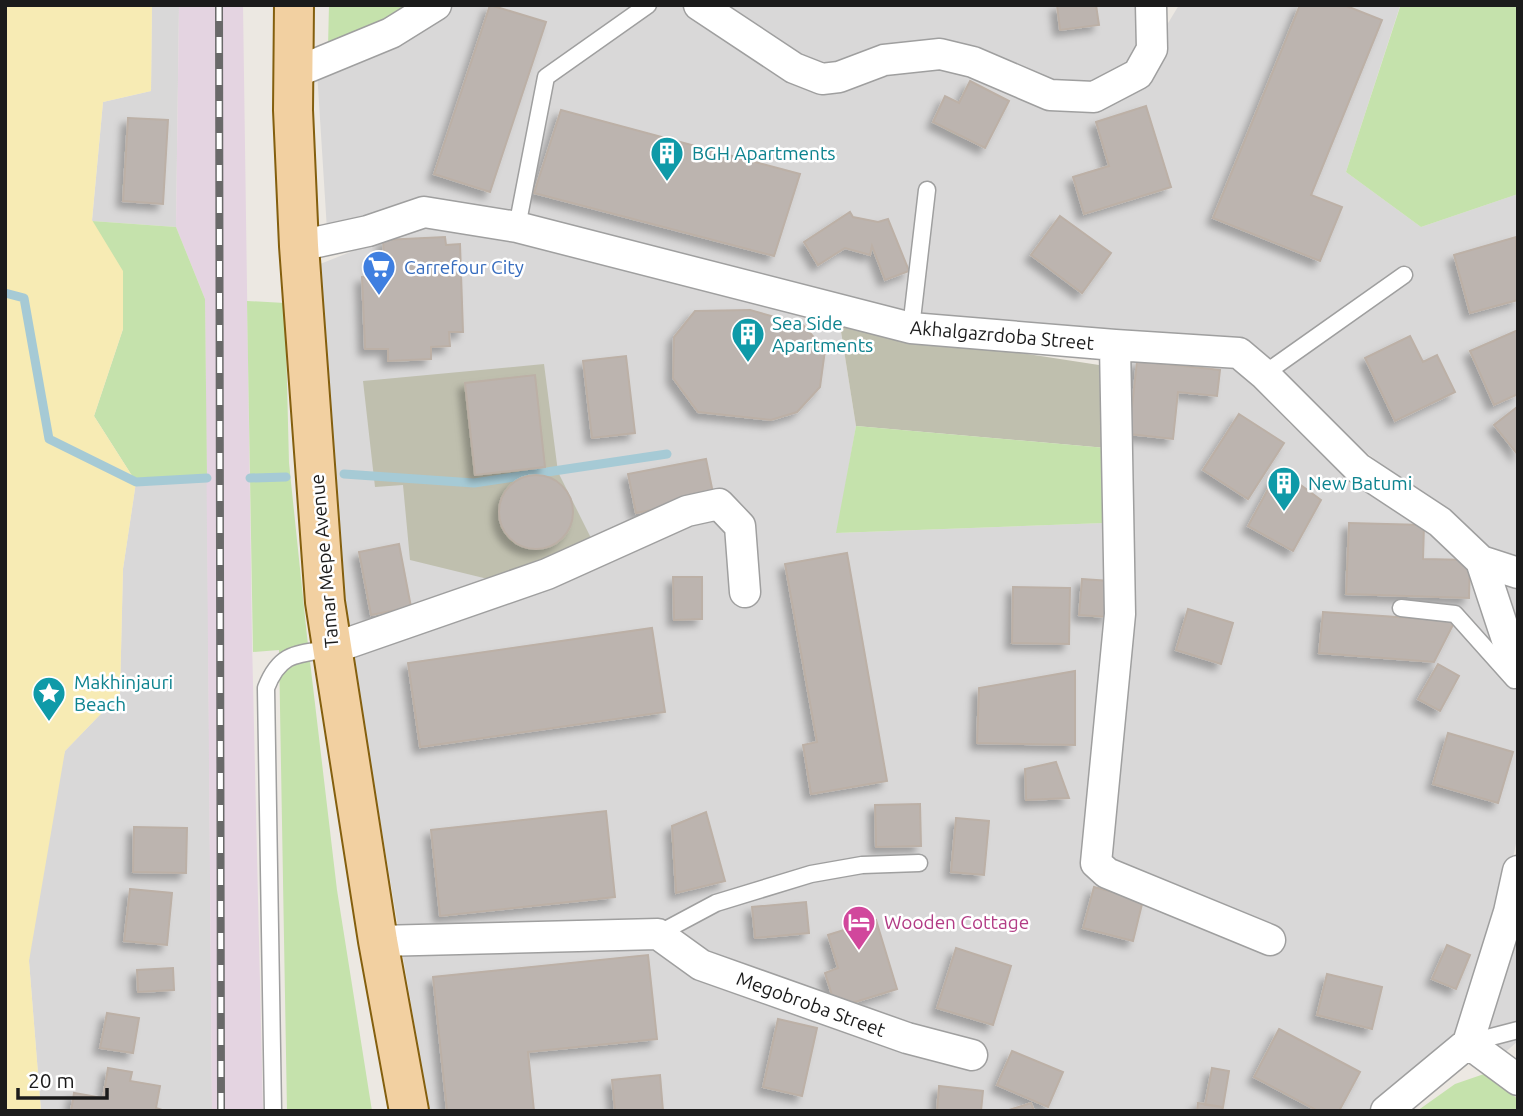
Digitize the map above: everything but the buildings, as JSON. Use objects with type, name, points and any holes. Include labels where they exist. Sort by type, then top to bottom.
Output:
[{"type":"main road","name":"Tamar Mepe Avenue","points":[[294,5],[299,246],[325,602],[378,941],[409,1111]]},
{"type":"street","points":[[294,72],[391,33],[436,5]]},
{"type":"street","points":[[699,5],[794,68],[822,79],[839,77],[884,60],[940,54],[973,62],[1050,95],[1094,97],[1138,74],[1152,49],[1151,5]]},
{"type":"street","name":"Akhalgazrdoba Street","points":[[299,246],[368,231],[424,212],[517,227],[911,328],[1240,353],[1358,468],[1440,522],[1481,561],[1518,573]]},
{"type":"street","points":[[1115,345],[1120,614],[1096,863],[1107,873],[1270,940]]},
{"type":"street","points":[[331,649],[547,574],[688,511],[719,504],[740,526],[745,592]]},
{"type":"street","points":[[1481,561],[1518,673]]},
{"type":"street","points":[[1385,1111],[1468,1043],[1509,912],[1518,871]]},
{"type":"street","points":[[378,941],[658,934]]},
{"type":"street","name":"Megobroba Street","points":[[658,934],[701,965],[907,1038],[972,1055]]},
{"type":"street","points":[[1468,1043],[1518,1080]]},
{"type":"lane","points":[[517,227],[546,77],[648,5]]},
{"type":"lane","points":[[911,328],[927,190]]},
{"type":"lane","points":[[1264,374],[1404,275]]},
{"type":"lane","points":[[1401,608],[1455,614],[1518,684]]},
{"type":"lane","points":[[273,1111],[266,688],[271,675],[290,656],[331,649]]},
{"type":"lane","points":[[658,934],[716,903],[811,874],[862,865],[919,863]]},
{"type":"lane","points":[[1468,1043],[1518,1030]]},
{"type":"shaded area","points":[[152,5],[179,5],[176,227],[92,221],[103,102],[151,91]]},
{"type":"shaded area","points":[[179,5],[243,5],[252,641],[263,1111],[212,1111],[205,299],[176,227]]},
{"type":"shaded area","points":[[451,5],[1151,5],[1153,48],[1179,5],[1400,6],[1346,172],[1421,227],[1518,194],[1518,631],[1507,592],[1480,543],[1338,430],[1237,341],[877,318],[438,202],[327,230],[317,71],[451,8]]},
{"type":"shaded area","points":[[411,228],[505,232],[840,325],[856,426],[837,533],[1104,523],[1128,354],[1240,361],[1289,423],[1385,502],[1436,528],[1497,613],[1518,698],[1518,834],[1502,911],[1463,1026],[1369,1111],[429,1111],[342,594],[310,268]]},
{"type":"shaded area","points":[[840,325],[1099,365],[1106,448],[856,426]]},
{"type":"shaded area","points":[[544,364],[558,472],[593,542],[496,581],[410,560],[403,485],[375,487],[363,381]]},
{"type":"shaded area","points":[[207,478],[212,1111],[41,1111],[29,961],[32,866],[65,751],[120,694],[123,569],[136,482]]},
{"type":"shaded area","points":[[1518,923],[1518,1041],[1502,1055],[1482,1020]]},
{"type":"green space","points":[[329,5],[412,5],[328,47]]},
{"type":"green space","points":[[1398,5],[1518,5],[1518,194],[1421,227],[1346,172],[1400,7]]},
{"type":"green space","points":[[92,221],[176,227],[205,299],[207,478],[136,482],[94,416],[123,329]]},
{"type":"green space","points":[[247,301],[285,303],[289,463],[307,636],[337,890],[372,1111],[287,1111],[279,650],[253,652]]},
{"type":"green space","points":[[856,426],[1106,448],[1104,523],[836,533]]},
{"type":"green space","points":[[1484,1074],[1518,1099],[1518,1111],[1417,1111],[1455,1084]]},
{"type":"sand","points":[[5,5],[152,5],[151,91],[103,102],[92,220],[123,271],[123,329],[94,416],[136,482],[123,569],[120,694],[65,751],[29,961],[41,1111],[5,1111]]},
{"type":"waterway","points":[[5,293],[24,298],[49,439],[136,482],[207,478]]},
{"type":"waterway","points":[[344,474],[474,483],[667,454]]},
{"type":"waterway","points":[[250,478],[286,477]]},
{"type":"railway","points":[[219,5],[221,1111]]},
{"type":"place","name":"BGH Apartments","points":[[667,183]]},
{"type":"place","name":"Carrefour City","points":[[379,297]]},
{"type":"place","name":"Sea Side Apartments","points":[[748,364]]},
{"type":"place","name":"New Batumi","points":[[1284,513]]},
{"type":"place","name":"Makhinjauri Beach","points":[[49,723]]},
{"type":"place","name":"Wooden Cottage","points":[[859,952]]}]
